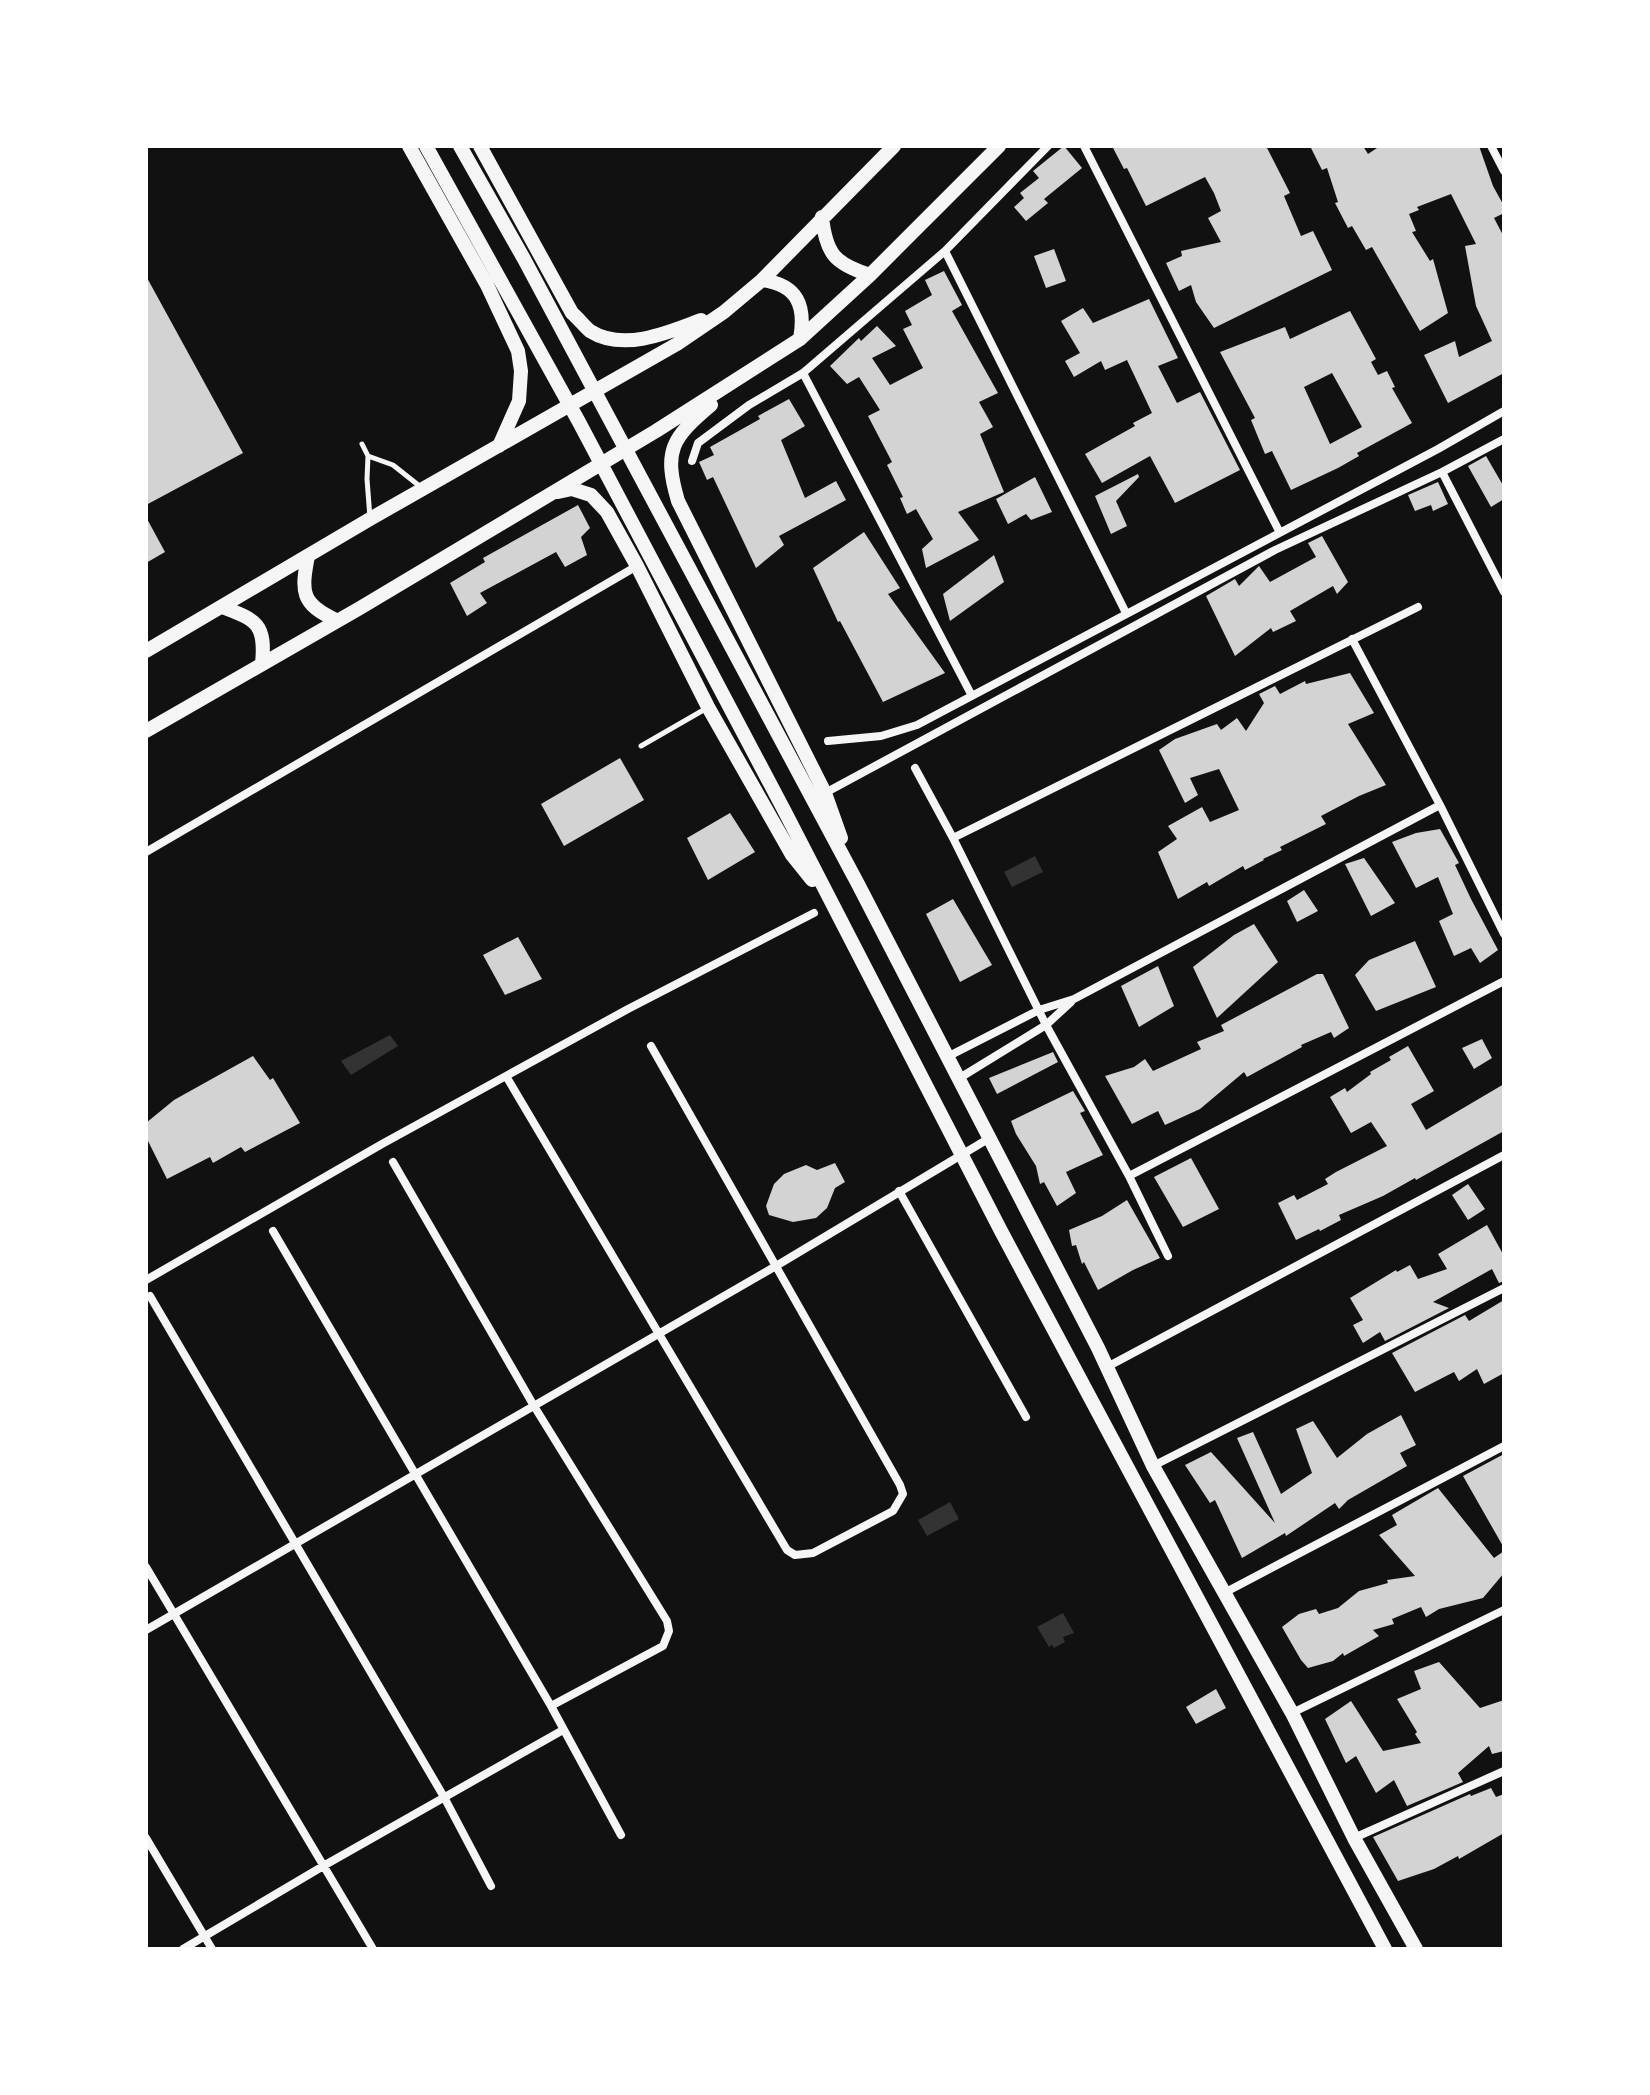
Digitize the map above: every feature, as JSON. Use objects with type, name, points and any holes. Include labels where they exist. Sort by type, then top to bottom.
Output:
[{"type":"main road","points":[[409,146],[487,285],[518,351],[521,371],[519,401],[499,446]]},
{"type":"main road","points":[[426,146],[579,422],[961,1154],[1385,1949]]},
{"type":"main road","points":[[460,146],[818,795]]},
{"type":"main road","points":[[480,146],[572,313],[590,331],[612,340],[640,339],[724,312]]},
{"type":"main road","points":[[146,651],[677,344],[724,312],[762,280],[894,146]]},
{"type":"main road","points":[[146,731],[656,431],[800,339],[870,275],[999,146]]},
{"type":"main road","points":[[822,217],[829,250],[839,262],[870,275]]},
{"type":"main road","points":[[762,280],[786,287],[796,296],[803,321],[800,339]]},
{"type":"main road","points":[[752,370],[682,430],[671,452],[672,479],[678,501],[858,884],[1107,1367],[1153,1466],[1292,1713],[1354,1838],[1416,1949]]},
{"type":"main road","points":[[546,494],[572,489],[591,495],[607,512],[708,707],[792,855],[830,903]]},
{"type":"main road","points":[[308,556],[303,583],[306,598],[318,612],[336,620]]},
{"type":"main road","points":[[222,607],[250,617],[260,627],[264,641],[262,664]]},
{"type":"street","points":[[692,461],[698,443],[749,405],[803,373],[945,251],[1048,146]]},
{"type":"street","points":[[1084,146],[1279,531]]},
{"type":"street","points":[[1491,146],[1504,171]]},
{"type":"street","points":[[945,251],[1126,613]]},
{"type":"street","points":[[803,373],[972,696]]},
{"type":"street","points":[[828,741],[898,732],[972,696],[1504,411]]},
{"type":"street","points":[[818,795],[1275,550],[1442,472],[1504,439]]},
{"type":"street","points":[[1442,472],[1504,592]]},
{"type":"street","points":[[146,852],[637,566]]},
{"type":"street","points":[[953,838],[1418,607]]},
{"type":"street","points":[[1352,639],[1504,934]]},
{"type":"street","points":[[915,768],[1168,1256]]},
{"type":"street","points":[[947,1057],[1039,1010],[1074,999],[1440,805]]},
{"type":"street","points":[[146,1280],[506,1076],[814,913]]},
{"type":"street","points":[[1129,1176],[1504,981]]},
{"type":"street","points":[[958,1079],[1046,1025],[1074,999]]},
{"type":"street","points":[[506,1076],[787,1550],[795,1555],[813,1553],[893,1511],[903,1494],[651,1046]]},
{"type":"street","points":[[146,1630],[776,1266],[988,1139]]},
{"type":"street","points":[[1107,1367],[1504,1155]]},
{"type":"street","points":[[393,1162],[534,1406],[667,1621],[667,1638],[663,1646],[551,1706]]},
{"type":"street","points":[[899,1191],[1026,1417]]},
{"type":"street","points":[[273,1231],[551,1706],[621,1835]]},
{"type":"street","points":[[1153,1466],[1504,1288]]},
{"type":"street","points":[[150,1296],[444,1797],[491,1886]]},
{"type":"street","points":[[1224,1593],[1504,1446]]},
{"type":"street","points":[[146,1567],[373,1949]]},
{"type":"street","points":[[1292,1713],[1504,1610]]},
{"type":"street","points":[[183,1949],[563,1730]]},
{"type":"street","points":[[1354,1838],[1504,1771]]},
{"type":"street","points":[[146,1838],[212,1949]]},
{"type":"lane","points":[[362,444],[368,456],[370,519]]},
{"type":"lane","points":[[368,456],[393,465],[424,490]]},
{"type":"lane","points":[[641,746],[708,707]]},
{"type":"shaded area","points":[[1035,856],[1043,872],[1012,887],[1004,872]]},
{"type":"shaded area","points":[[390,1035],[398,1046],[351,1075],[341,1061]]},
{"type":"shaded area","points":[[950,1502],[959,1519],[927,1536],[918,1520]]},
{"type":"shaded area","points":[[1063,1613],[1074,1633],[1063,1637],[1065,1642],[1054,1648],[1052,1645],[1049,1647],[1037,1627]]},
{"type":"building","points":[[1064,146],[1082,168],[1044,199],[1048,203],[1026,221],[1014,207],[1024,198],[1020,193],[1039,178],[1033,171]]},
{"type":"building","points":[[1112,146],[1266,146],[1290,193],[1284,196],[1301,236],[1313,231],[1332,270],[1214,328],[1196,302],[1191,285],[1179,291],[1166,263],[1182,256],[1181,251],[1221,242],[1208,218],[1221,211],[1214,193],[1205,177],[1146,206]]},
{"type":"building","points":[[1310,146],[1363,146],[1368,154],[1380,146],[1479,146],[1493,186],[1504,206],[1504,213],[1494,218],[1504,237],[1504,373],[1448,403],[1424,355],[1455,341],[1459,357],[1492,341],[1476,306],[1465,246],[1476,244],[1451,194],[1417,207],[1419,210],[1409,214],[1416,231],[1412,232],[1430,261],[1433,259],[1448,313],[1420,331],[1372,247],[1366,250],[1352,226],[1348,228],[1335,203],[1338,202],[1327,168],[1322,170]]},
{"type":"building","points":[[1054,249],[1066,281],[1046,288],[1034,256]]},
{"type":"building","points":[[944,271],[962,305],[952,311],[998,393],[979,402],[993,427],[980,434],[1004,492],[958,512],[979,540],[926,568],[922,549],[933,539],[916,509],[907,514],[900,498],[903,497],[887,465],[892,462],[868,416],[880,410],[859,377],[847,384],[830,366],[859,338],[861,341],[877,326],[896,346],[872,358],[890,385],[923,368],[903,329],[912,325],[905,311],[932,295],[925,280]]},
{"type":"building","points":[[146,276],[243,453],[146,505]]},
{"type":"building","points":[[1149,299],[1178,358],[1158,366],[1177,403],[1200,392],[1240,470],[1175,503],[1150,456],[1102,483],[1085,454],[1152,413],[1127,360],[1105,370],[1101,361],[1074,377],[1065,361],[1080,353],[1061,321],[1083,308],[1093,323]]},
{"type":"building","points":[[1350,311],[1376,359],[1371,362],[1378,375],[1387,371],[1395,387],[1392,388],[1412,423],[1357,453],[1359,456],[1338,468],[1291,490],[1272,451],[1265,454],[1251,420],[1255,418],[1220,352],[1285,327],[1290,339]],"holes":[[[1332,373],[1362,427],[1330,444],[1304,387]]]},
{"type":"building","points":[[789,399],[805,426],[781,440],[805,498],[836,481],[846,500],[779,536],[784,545],[756,568],[713,477],[707,480],[699,462],[714,455],[710,447]]},
{"type":"building","points":[[1486,456],[1504,487],[1504,499],[1491,507],[1468,466]]},
{"type":"building","points":[[1138,474],[1139,477],[1116,501],[1127,526],[1111,534],[1095,496]]},
{"type":"building","points":[[1035,477],[1052,512],[1031,520],[1026,514],[1008,524],[996,499]]},
{"type":"building","points":[[1438,482],[1448,504],[1433,511],[1431,505],[1415,511],[1408,495]]},
{"type":"building","points":[[578,505],[590,528],[581,537],[587,555],[565,567],[556,552],[480,593],[487,603],[467,616],[450,583],[485,562],[483,558]]},
{"type":"building","points":[[146,517],[165,552],[146,563]]},
{"type":"building","points":[[864,532],[900,588],[888,594],[945,673],[883,702],[838,622],[813,568]]},
{"type":"building","points":[[1322,536],[1348,582],[1337,594],[1333,586],[1290,611],[1296,621],[1273,632],[1271,628],[1235,656],[1206,596],[1235,579],[1239,586],[1259,566],[1270,582],[1316,557],[1308,543]]},
{"type":"building","points":[[994,555],[1004,582],[950,621],[943,594]]},
{"type":"building","points":[[1350,673],[1374,713],[1348,724],[1386,785],[1321,816],[1326,824],[1280,847],[1282,850],[1264,860],[1245,870],[1243,866],[1209,886],[1207,882],[1178,899],[1158,852],[1177,839],[1168,826],[1202,807],[1210,822],[1239,810],[1219,769],[1190,778],[1198,795],[1185,803],[1159,750],[1175,739],[1217,724],[1221,730],[1237,718],[1246,731],[1264,703],[1259,694],[1275,686],[1280,694],[1305,681],[1306,684]]},
{"type":"building","points":[[620,758],[644,800],[564,846],[541,804]]},
{"type":"building","points":[[730,813],[755,852],[708,880],[687,838]]},
{"type":"building","points":[[1440,829],[1459,863],[1455,865],[1498,950],[1480,963],[1471,948],[1454,956],[1439,921],[1453,914],[1438,877],[1416,888],[1392,842],[1416,833]]},
{"type":"building","points":[[1364,858],[1395,903],[1371,916],[1345,864]]},
{"type":"building","points":[[1304,890],[1318,911],[1297,922],[1287,901]]},
{"type":"building","points":[[953,899],[992,965],[960,982],[926,914]]},
{"type":"building","points":[[1254,924],[1278,962],[1217,1018],[1193,967],[1234,935]]},
{"type":"building","points":[[518,937],[542,979],[505,995],[483,955]]},
{"type":"building","points":[[1415,941],[1436,987],[1376,1011],[1355,975],[1369,960]]},
{"type":"building","points":[[1158,966],[1174,1006],[1139,1027],[1121,986]]},
{"type":"building","points":[[1317,974],[1323,974],[1349,1028],[1334,1038],[1331,1032],[1301,1045],[1247,1077],[1244,1072],[1200,1109],[1165,1125],[1158,1111],[1132,1124],[1105,1076],[1134,1067],[1145,1059],[1153,1071],[1201,1049],[1197,1042],[1224,1031],[1221,1025]]},
{"type":"building","points":[[1482,1039],[1492,1058],[1474,1069],[1462,1048]]},
{"type":"building","points":[[1408,1046],[1434,1091],[1411,1104],[1426,1130],[1504,1084],[1504,1131],[1416,1180],[1339,1215],[1341,1220],[1296,1240],[1278,1203],[1294,1195],[1297,1200],[1328,1184],[1325,1179],[1387,1146],[1371,1122],[1351,1133],[1330,1097],[1345,1088],[1347,1092],[1370,1072],[1391,1060],[1389,1057]]},
{"type":"building","points":[[1053,1052],[1058,1062],[997,1094],[989,1078]]},
{"type":"building","points":[[253,1056],[270,1080],[273,1078],[300,1123],[245,1152],[241,1147],[213,1163],[210,1157],[167,1179],[146,1137],[146,1123],[174,1100]]},
{"type":"building","points":[[1073,1091],[1085,1111],[1080,1113],[1103,1155],[1066,1172],[1076,1193],[1057,1206],[1044,1182],[1040,1184],[1036,1166],[1011,1121]]},
{"type":"building","points":[[1191,1158],[1219,1209],[1183,1227],[1154,1177]]},
{"type":"building","points":[[835,1163],[845,1182],[835,1188],[827,1208],[816,1218],[793,1222],[769,1215],[766,1206],[774,1184],[784,1174],[806,1165],[817,1170]]},
{"type":"building","points":[[1468,1184],[1485,1209],[1468,1220],[1452,1195]]},
{"type":"building","points":[[1127,1200],[1160,1258],[1098,1290],[1084,1262],[1082,1264],[1076,1245],[1072,1246],[1069,1230],[1102,1216]]},
{"type":"building","points":[[1487,1225],[1504,1256],[1504,1281],[1499,1283],[1492,1269],[1433,1302],[1449,1308],[1385,1341],[1380,1332],[1363,1343],[1353,1325],[1363,1320],[1350,1298],[1410,1265],[1418,1279],[1447,1269],[1438,1254]]},
{"type":"building","points":[[1504,1300],[1504,1373],[1484,1384],[1477,1369],[1459,1381],[1454,1372],[1415,1392],[1392,1353],[1465,1315],[1469,1321]]},
{"type":"building","points":[[1401,1415],[1416,1445],[1400,1453],[1407,1466],[1348,1500],[1339,1509],[1335,1503],[1286,1536],[1285,1533],[1242,1558],[1215,1500],[1210,1503],[1185,1465],[1211,1452],[1275,1523],[1237,1438],[1253,1432],[1281,1494],[1312,1473],[1296,1429],[1313,1421],[1337,1458],[1367,1434]]},
{"type":"building","points":[[1504,1454],[1504,1548],[1463,1476]]},
{"type":"building","points":[[1438,1488],[1494,1558],[1504,1551],[1504,1573],[1483,1598],[1439,1609],[1426,1617],[1421,1607],[1392,1619],[1394,1624],[1373,1630],[1379,1636],[1344,1656],[1343,1653],[1333,1661],[1308,1668],[1282,1627],[1299,1614],[1316,1609],[1319,1614],[1338,1608],[1359,1591],[1388,1583],[1387,1580],[1415,1576],[1379,1535],[1397,1525],[1392,1515]]},
{"type":"building","points":[[1439,1662],[1480,1708],[1504,1700],[1504,1751],[1492,1754],[1489,1746],[1458,1773],[1463,1782],[1407,1806],[1394,1780],[1376,1793],[1356,1756],[1346,1763],[1325,1719],[1351,1701],[1383,1751],[1421,1743],[1397,1699],[1421,1689],[1414,1671]]},
{"type":"building","points":[[1216,1689],[1226,1708],[1196,1724],[1186,1707]]},
{"type":"building","points":[[1491,1788],[1496,1797],[1504,1794],[1504,1833],[1459,1859],[1458,1856],[1434,1869],[1398,1881],[1373,1837],[1470,1794]]}]
